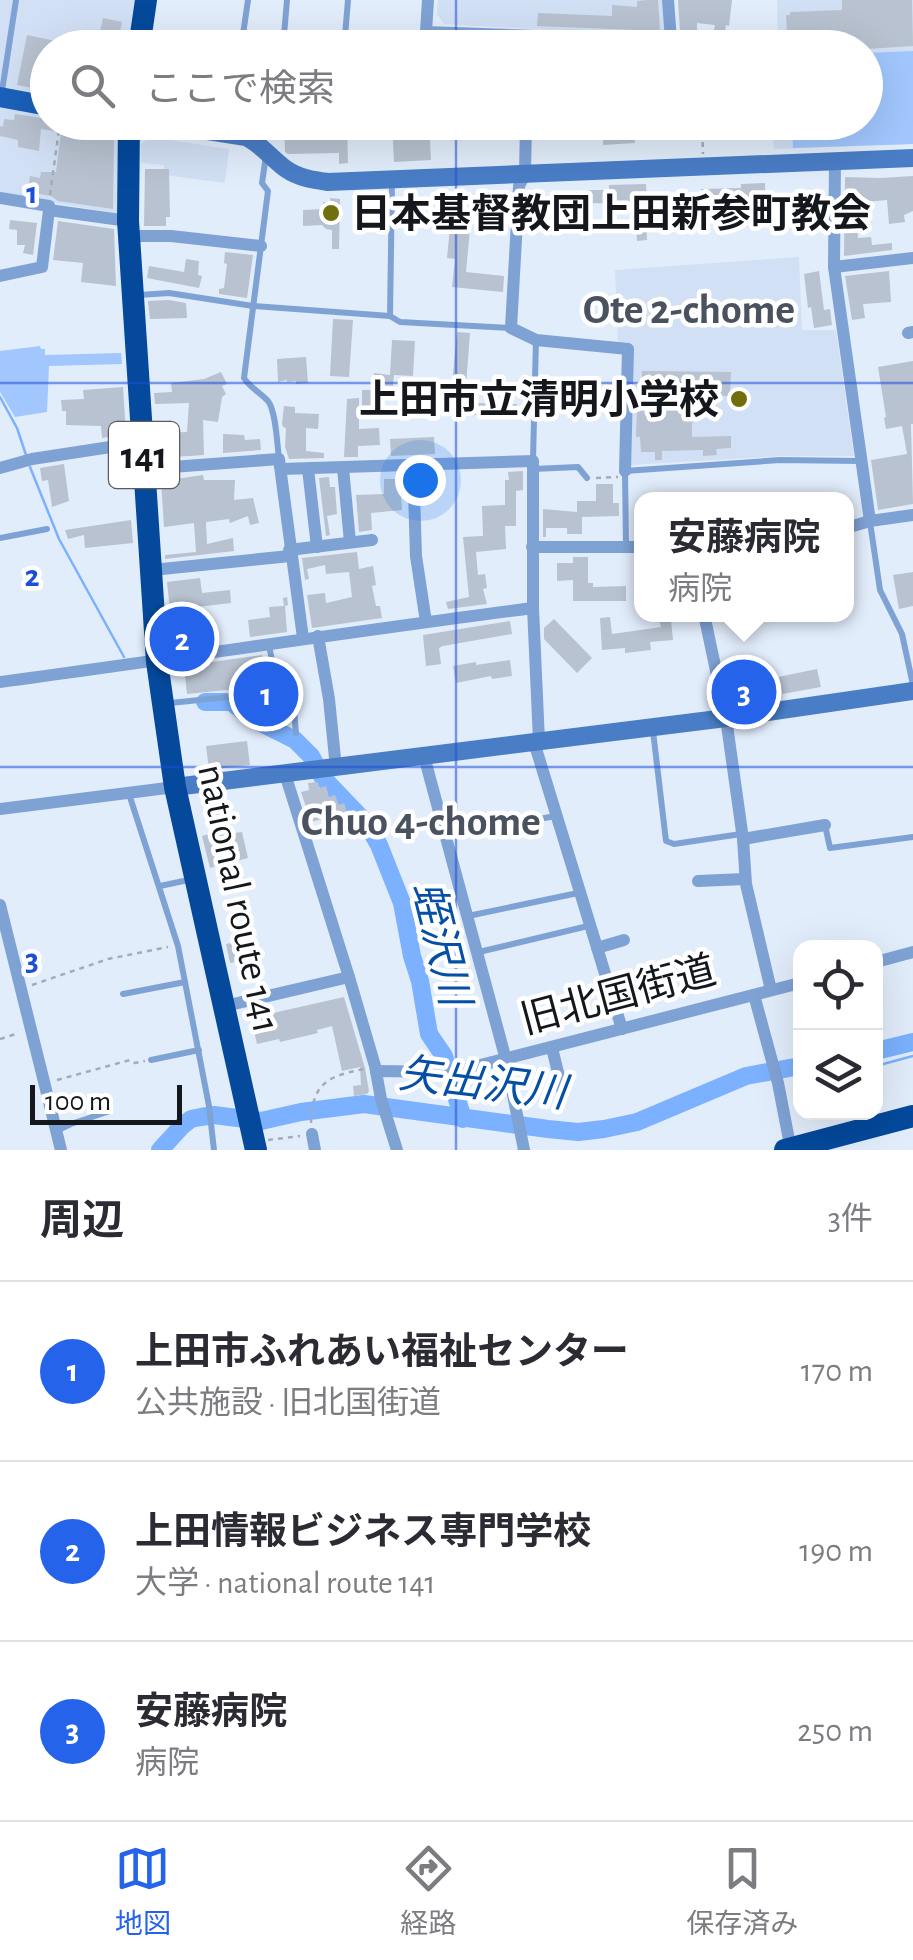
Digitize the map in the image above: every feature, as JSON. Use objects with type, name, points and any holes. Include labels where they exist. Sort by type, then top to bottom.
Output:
[{"type":"highway","points":[[142,30],[146,0]]},
{"type":"highway","name":"national route 141","points":[[129,140],[128,229],[152,570],[152,662],[164,703],[176,786],[252,1132]]},
{"type":"highway","points":[[789,1150],[913,1116]]},
{"type":"main road","points":[[0,97],[30,103]]},
{"type":"street","points":[[426,30],[428,0]]},
{"type":"street","points":[[668,0],[670,30]]},
{"type":"street","points":[[250,140],[288,170],[305,179],[328,182],[913,158]]},
{"type":"street","points":[[526,140],[525,174],[519,186],[512,328],[536,340],[628,348],[625,474]]},
{"type":"street","points":[[835,161],[834,267],[870,521]]},
{"type":"street","points":[[0,198],[128,229],[261,246]]},
{"type":"street","points":[[0,276],[42,267],[49,208]]},
{"type":"street","points":[[834,267],[913,258]]},
{"type":"street","points":[[0,468],[142,442]]},
{"type":"street","points":[[280,464],[303,638]]},
{"type":"street","points":[[145,469],[280,464],[308,469],[533,465],[537,742],[622,1030]]},
{"type":"street","points":[[343,468],[350,542]]},
{"type":"street","points":[[308,469],[317,547]]},
{"type":"street","points":[[414,492],[416,556],[426,622]]},
{"type":"street","points":[[854,526],[913,514]]},
{"type":"street","points":[[152,570],[372,540]]},
{"type":"street","points":[[532,547],[634,548]]},
{"type":"street","points":[[0,682],[533,608]]},
{"type":"street","points":[[706,622],[726,718],[745,879],[771,990]]},
{"type":"street","points":[[318,636],[329,698],[325,769]]},
{"type":"street","points":[[0,808],[726,718],[913,688]]},
{"type":"street","points":[[424,756],[506,1060],[523,1144]]},
{"type":"street","points":[[285,774],[349,977],[396,1150]]},
{"type":"street","points":[[742,836],[826,825]]},
{"type":"street","points":[[698,881],[745,879]]},
{"type":"street","points":[[0,904],[4,939],[21,989],[61,1150]]},
{"type":"street","points":[[597,948],[624,940]]},
{"type":"street","points":[[883,960],[913,952]]},
{"type":"street","points":[[225,1006],[349,977]]},
{"type":"street","name":"旧北国街道","points":[[376,1069],[449,1071],[506,1060],[793,984]]},
{"type":"street","points":[[754,995],[778,1083],[789,1150]]},
{"type":"street","points":[[552,1048],[564,1093]]},
{"type":"street","points":[[311,1128],[315,1150]]},
{"type":"lane","points":[[0,97],[16,0]]},
{"type":"lane","points":[[243,30],[248,0]]},
{"type":"lane","points":[[285,30],[287,0]]},
{"type":"lane","points":[[346,30],[348,0]]},
{"type":"lane","points":[[263,140],[262,183],[268,192],[244,378],[269,402],[280,464]]},
{"type":"lane","points":[[390,316],[392,180]]},
{"type":"lane","points":[[132,294],[169,293],[253,306],[390,316],[400,322],[512,328]]},
{"type":"lane","points":[[536,340],[533,465],[578,467],[587,478]]},
{"type":"lane","points":[[626,548],[625,474],[780,460],[860,461]]},
{"type":"lane","points":[[870,521],[880,590],[902,634],[913,688]]},
{"type":"lane","points":[[0,538],[46,529]]},
{"type":"lane","points":[[262,716],[280,714],[269,645]]},
{"type":"lane","points":[[164,703],[236,696],[293,698],[296,733]]},
{"type":"lane","points":[[652,727],[666,842],[742,836]]},
{"type":"lane","points":[[129,793],[178,946],[214,1150]]},
{"type":"lane","points":[[444,835],[556,816]]},
{"type":"lane","points":[[826,825],[830,848],[913,837]]},
{"type":"lane","points":[[160,886],[196,878]]},
{"type":"lane","points":[[466,916],[580,892]]},
{"type":"lane","points":[[476,952],[590,925]]},
{"type":"lane","points":[[123,994],[186,982]]},
{"type":"lane","points":[[151,1060],[199,1050]]},
{"type":"lane","points":[[56,1132],[110,1111]]},
{"type":"path","points":[[49,208],[58,140]]},
{"type":"path","points":[[703,140],[703,155]]},
{"type":"path","points":[[587,478],[625,474]]},
{"type":"path","points":[[21,989],[108,959],[178,946]]},
{"type":"path","points":[[0,1040],[30,1030]]},
{"type":"path","points":[[44,1084],[130,1060],[151,1060]]},
{"type":"path","points":[[252,1132],[311,1128],[312,1104],[325,1081],[349,1072],[376,1069]]},
{"type":"shaded area","points":[[0,0],[140,0],[135,30],[30,30],[30,140],[121,140],[120,214],[0,194]]},
{"type":"shaded area","points":[[438,0],[664,0],[667,30],[553,30],[444,24],[437,14]]},
{"type":"shaded area","points":[[777,0],[913,0],[913,144],[774,149],[773,140],[883,140],[883,30],[778,30]]},
{"type":"shaded area","points":[[913,51],[913,144],[793,148],[793,140],[883,140],[883,52]]},
{"type":"shaded area","points":[[146,140],[170,140],[229,149],[225,183],[164,175],[164,165],[141,163],[141,144]]},
{"type":"shaded area","name":"上田市立清明小学校","points":[[799,257],[802,330],[836,330],[854,456],[630,465],[633,344],[618,342],[615,270]]},
{"type":"shaded area","points":[[40,346],[45,355],[121,353],[122,364],[49,366],[47,412],[15,417],[0,392],[0,351]]},
{"type":"building","points":[[658,0],[660,30],[537,26],[538,13],[612,16],[612,5],[637,7],[637,1]]},
{"type":"building","points":[[678,0],[732,0],[725,30],[697,23],[697,30],[680,30]]},
{"type":"building","points":[[842,0],[912,0],[913,46],[883,48],[883,30],[787,30],[786,15],[790,12],[842,10]]},
{"type":"building","points":[[103,18],[122,22],[120,30],[100,30]]},
{"type":"building","points":[[27,35],[30,36],[30,88],[17,85]]},
{"type":"building","points":[[15,114],[30,116],[30,140],[40,140],[39,151],[18,147],[18,140],[0,136],[4,119],[14,120]]},
{"type":"building","points":[[60,140],[114,140],[113,209],[28,192],[30,176],[40,178],[41,172],[56,172]]},
{"type":"building","points":[[285,140],[347,140],[348,163],[339,164],[339,153],[285,152]]},
{"type":"building","points":[[393,140],[430,140],[431,160],[394,162]]},
{"type":"building","points":[[603,140],[635,140],[635,143],[603,145]]},
{"type":"building","points":[[145,169],[169,169],[170,217],[166,217],[166,226],[144,226]]},
{"type":"building","points":[[913,176],[913,211],[904,215],[905,222],[889,224],[887,200],[855,203],[858,238],[871,237],[872,245],[892,243],[892,250],[844,256],[845,177]]},
{"type":"building","points":[[765,183],[766,222],[742,223],[741,203],[710,204],[710,210],[702,211],[701,189]]},
{"type":"building","points":[[646,184],[647,203],[682,202],[682,215],[646,217],[647,240],[637,241],[635,204],[588,203],[588,190]]},
{"type":"building","points":[[330,198],[340,199],[339,249],[332,249],[332,230],[322,225],[303,226],[303,210],[323,209],[323,202],[331,202]]},
{"type":"building","points":[[10,220],[37,223],[33,255],[23,253],[25,245],[17,245],[17,230],[9,229]]},
{"type":"building","points":[[58,221],[114,229],[116,286],[81,282],[83,263],[53,260]]},
{"type":"building","points":[[450,227],[470,229],[466,272],[504,276],[503,292],[452,287],[455,259],[447,258]]},
{"type":"building","points":[[225,252],[253,255],[247,298],[219,294],[219,289],[224,288]]},
{"type":"building","points":[[186,259],[199,261],[199,288],[147,278],[149,266],[184,272]]},
{"type":"building","points":[[819,271],[824,310],[830,309],[832,325],[814,328],[804,274]]},
{"type":"building","points":[[889,271],[891,302],[863,304],[865,318],[852,320],[845,276]]},
{"type":"building","points":[[148,301],[186,303],[187,318],[150,319]]},
{"type":"building","points":[[333,319],[353,320],[349,377],[330,376]]},
{"type":"building","points":[[457,332],[470,333],[466,385],[452,384]]},
{"type":"building","points":[[392,340],[415,341],[413,376],[394,375],[393,386],[381,385],[381,406],[362,406],[362,390],[372,390],[374,373],[390,375]]},
{"type":"building","points":[[306,357],[308,383],[278,382],[277,359]]},
{"type":"building","points":[[913,361],[913,504],[878,510],[871,460],[907,454],[902,426],[886,429],[878,367]]},
{"type":"building","points":[[642,371],[731,372],[730,396],[719,396],[719,385],[677,384],[676,409],[692,410],[692,437],[731,436],[731,448],[716,449],[717,455],[703,456],[703,450],[662,451],[662,460],[655,460],[655,452],[641,452],[640,437],[636,437],[637,408],[664,409],[664,384],[642,384]]},
{"type":"building","points":[[221,372],[227,384],[222,386],[226,394],[222,397],[218,422],[203,420],[204,455],[159,458],[157,433],[187,432],[189,403],[155,404],[154,393],[172,392],[171,383],[204,379]]},
{"type":"building","points":[[123,387],[126,434],[102,438],[101,426],[66,425],[61,400],[84,399],[83,390]]},
{"type":"building","points":[[359,398],[359,429],[379,428],[380,445],[358,446],[358,457],[344,457],[347,399]]},
{"type":"building","points":[[469,403],[517,404],[517,416],[469,415]]},
{"type":"building","points":[[284,406],[295,407],[295,413],[319,414],[318,429],[306,428],[306,451],[324,453],[324,458],[289,459],[286,428],[282,424]]},
{"type":"building","points":[[223,434],[260,439],[261,450],[223,453]]},
{"type":"building","points":[[434,437],[435,454],[391,456],[390,439]]},
{"type":"building","points":[[64,464],[69,501],[52,507],[48,480],[42,481],[40,468]]},
{"type":"building","points":[[523,471],[523,490],[516,491],[516,526],[505,526],[506,549],[476,552],[478,575],[485,574],[487,604],[448,609],[446,602],[469,597],[463,537],[483,536],[482,506],[505,505],[508,472]]},
{"type":"building","points":[[203,475],[204,480],[235,480],[234,500],[253,498],[259,523],[250,525],[248,516],[230,523],[229,519],[206,522],[207,544],[233,538],[234,551],[165,559],[165,555],[196,552],[194,523],[164,527],[161,481]]},
{"type":"building","points":[[329,477],[330,487],[335,487],[337,514],[327,516],[330,535],[326,536],[319,478]]},
{"type":"building","points":[[384,479],[400,479],[402,510],[371,513],[372,530],[359,532],[356,495],[384,494]]},
{"type":"building","points":[[596,484],[613,484],[613,503],[619,503],[619,516],[582,517],[582,534],[567,534],[567,528],[546,528],[543,537],[543,509],[577,512],[577,501],[596,501]]},
{"type":"building","points":[[131,520],[133,543],[85,548],[84,535],[68,539],[65,530]]},
{"type":"building","points":[[357,552],[359,569],[373,566],[376,585],[372,586],[382,618],[312,628],[307,595],[325,593],[326,603],[352,597],[349,572],[326,574],[325,565],[307,569],[309,579],[305,580],[302,558]]},
{"type":"building","points":[[573,557],[588,557],[588,583],[593,583],[593,587],[626,586],[626,601],[573,601],[573,580],[557,581],[557,563],[573,563]]},
{"type":"building","points":[[913,572],[913,606],[899,609],[893,575]]},
{"type":"building","points":[[200,578],[202,593],[230,590],[231,603],[170,610],[167,582]]},
{"type":"building","points":[[287,597],[287,632],[250,637],[248,620],[270,617],[269,607],[284,606],[283,598]]},
{"type":"building","points":[[610,617],[612,634],[661,627],[659,622],[671,622],[673,640],[650,642],[651,650],[602,650],[600,618]]},
{"type":"building","points":[[554,619],[592,658],[577,673],[544,639],[544,628]]},
{"type":"building","points":[[510,621],[512,634],[443,646],[439,648],[441,664],[426,666],[423,635]]},
{"type":"building","points":[[262,655],[265,686],[187,694],[184,666]]},
{"type":"building","points":[[510,660],[512,676],[456,683],[453,666]]},
{"type":"building","points":[[817,669],[821,687],[782,694],[778,677]]},
{"type":"building","points":[[247,741],[250,765],[209,770],[206,746]]},
{"type":"building","points":[[318,782],[319,788],[326,786],[329,797],[335,795],[339,805],[344,803],[347,812],[311,822],[301,792],[309,790],[308,783]]},
{"type":"building","points":[[224,797],[228,829],[242,832],[248,858],[210,868],[202,836],[215,832],[211,798]]},
{"type":"building","points":[[254,939],[258,958],[230,963],[226,944]]},
{"type":"building","points":[[344,997],[365,1068],[367,1094],[354,1096],[353,1086],[361,1085],[360,1067],[342,1071],[332,1026],[317,1030],[318,1033],[257,1044],[251,1018]]},
{"type":"waterway","points":[[0,397],[26,455]]},
{"type":"waterway","points":[[30,467],[59,539],[124,657]]},
{"type":"waterway","name":"蛭沢川","points":[[205,702],[231,702],[253,719],[295,740],[311,756],[323,778],[367,824],[402,903],[429,1034],[444,1056],[463,1119]]},
{"type":"waterway","name":"矢出沢川","points":[[883,1049],[913,1042]]},
{"type":"waterway","points":[[883,1064],[913,1056]]},
{"type":"waterway","name":"矢出沢川","points":[[160,1150],[191,1119],[214,1115],[261,1121],[364,1104],[548,1129],[604,1129],[637,1122],[746,1076],[793,1067]]},
{"type":"place","name":"日本基督教団上田新参町教会","points":[[331,213]]},
{"type":"place","name":"上田市立清明小学校","points":[[739,399]]},
{"type":"place","name":"上田情報ビジネス専門学校","points":[[182,639]]},
{"type":"place","name":"安藤病院","points":[[744,692]]},
{"type":"place","name":"上田市ふれあい福祉センター","points":[[266,694]]},
{"type":"district","name":"Ote 2-chome","points":[[689,308]]},
{"type":"district","name":"Chuo 4-chome","points":[[421,820]]}]
